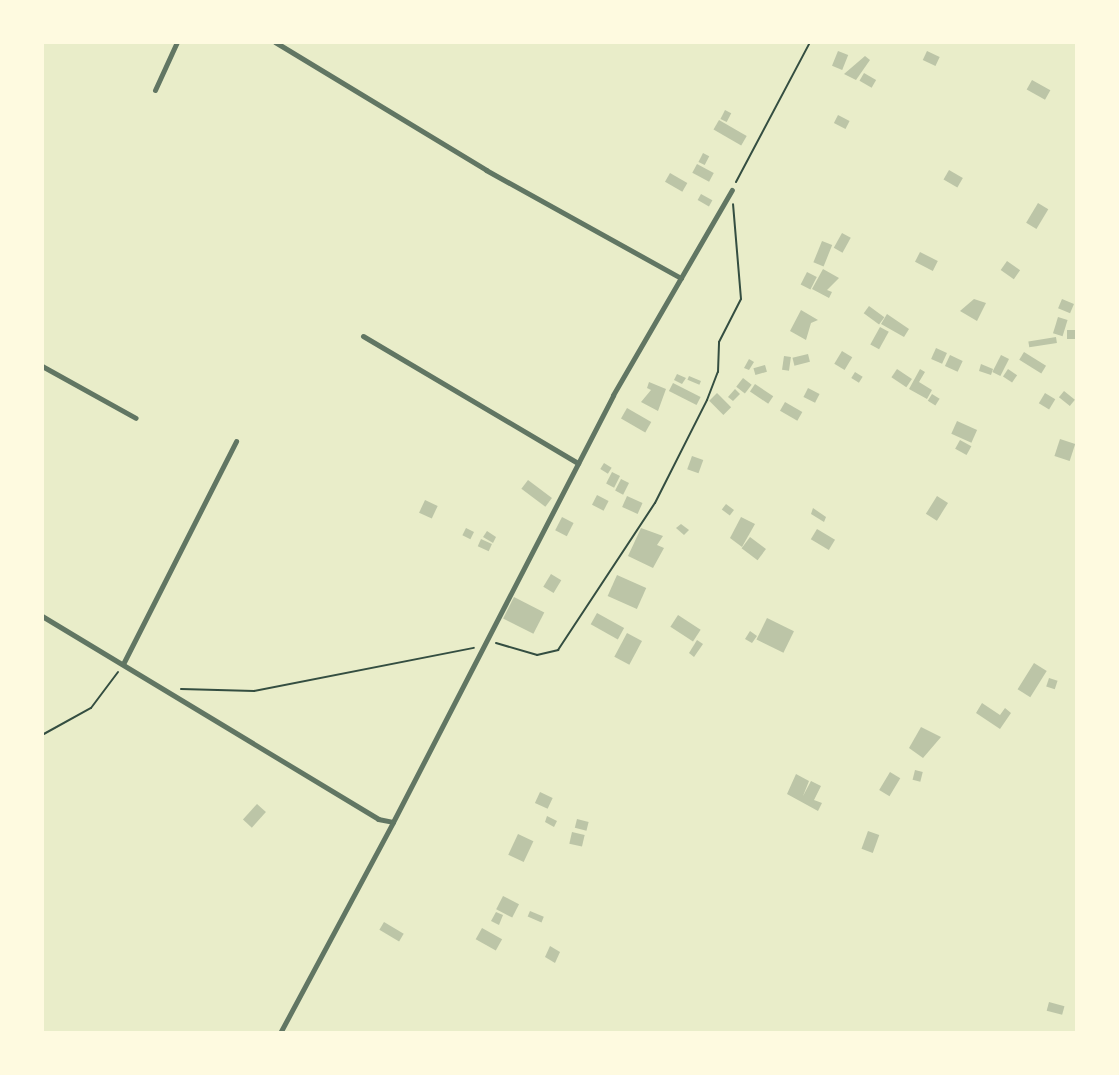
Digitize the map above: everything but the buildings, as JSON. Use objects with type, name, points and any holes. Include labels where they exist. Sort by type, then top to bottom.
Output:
[{"type":"street","points":[[155,90],[177,42]]},
{"type":"street","points":[[275,42],[486,170],[681,278]]},
{"type":"street","points":[[280,1033],[578,463],[732,190]]},
{"type":"street","points":[[363,336],[578,463]]},
{"type":"street","points":[[42,366],[136,418]]},
{"type":"street","points":[[123,664],[236,441]]},
{"type":"street","points":[[42,616],[378,819],[393,822]]},
{"type":"path","points":[[42,735],[91,708],[123,664]]}]
